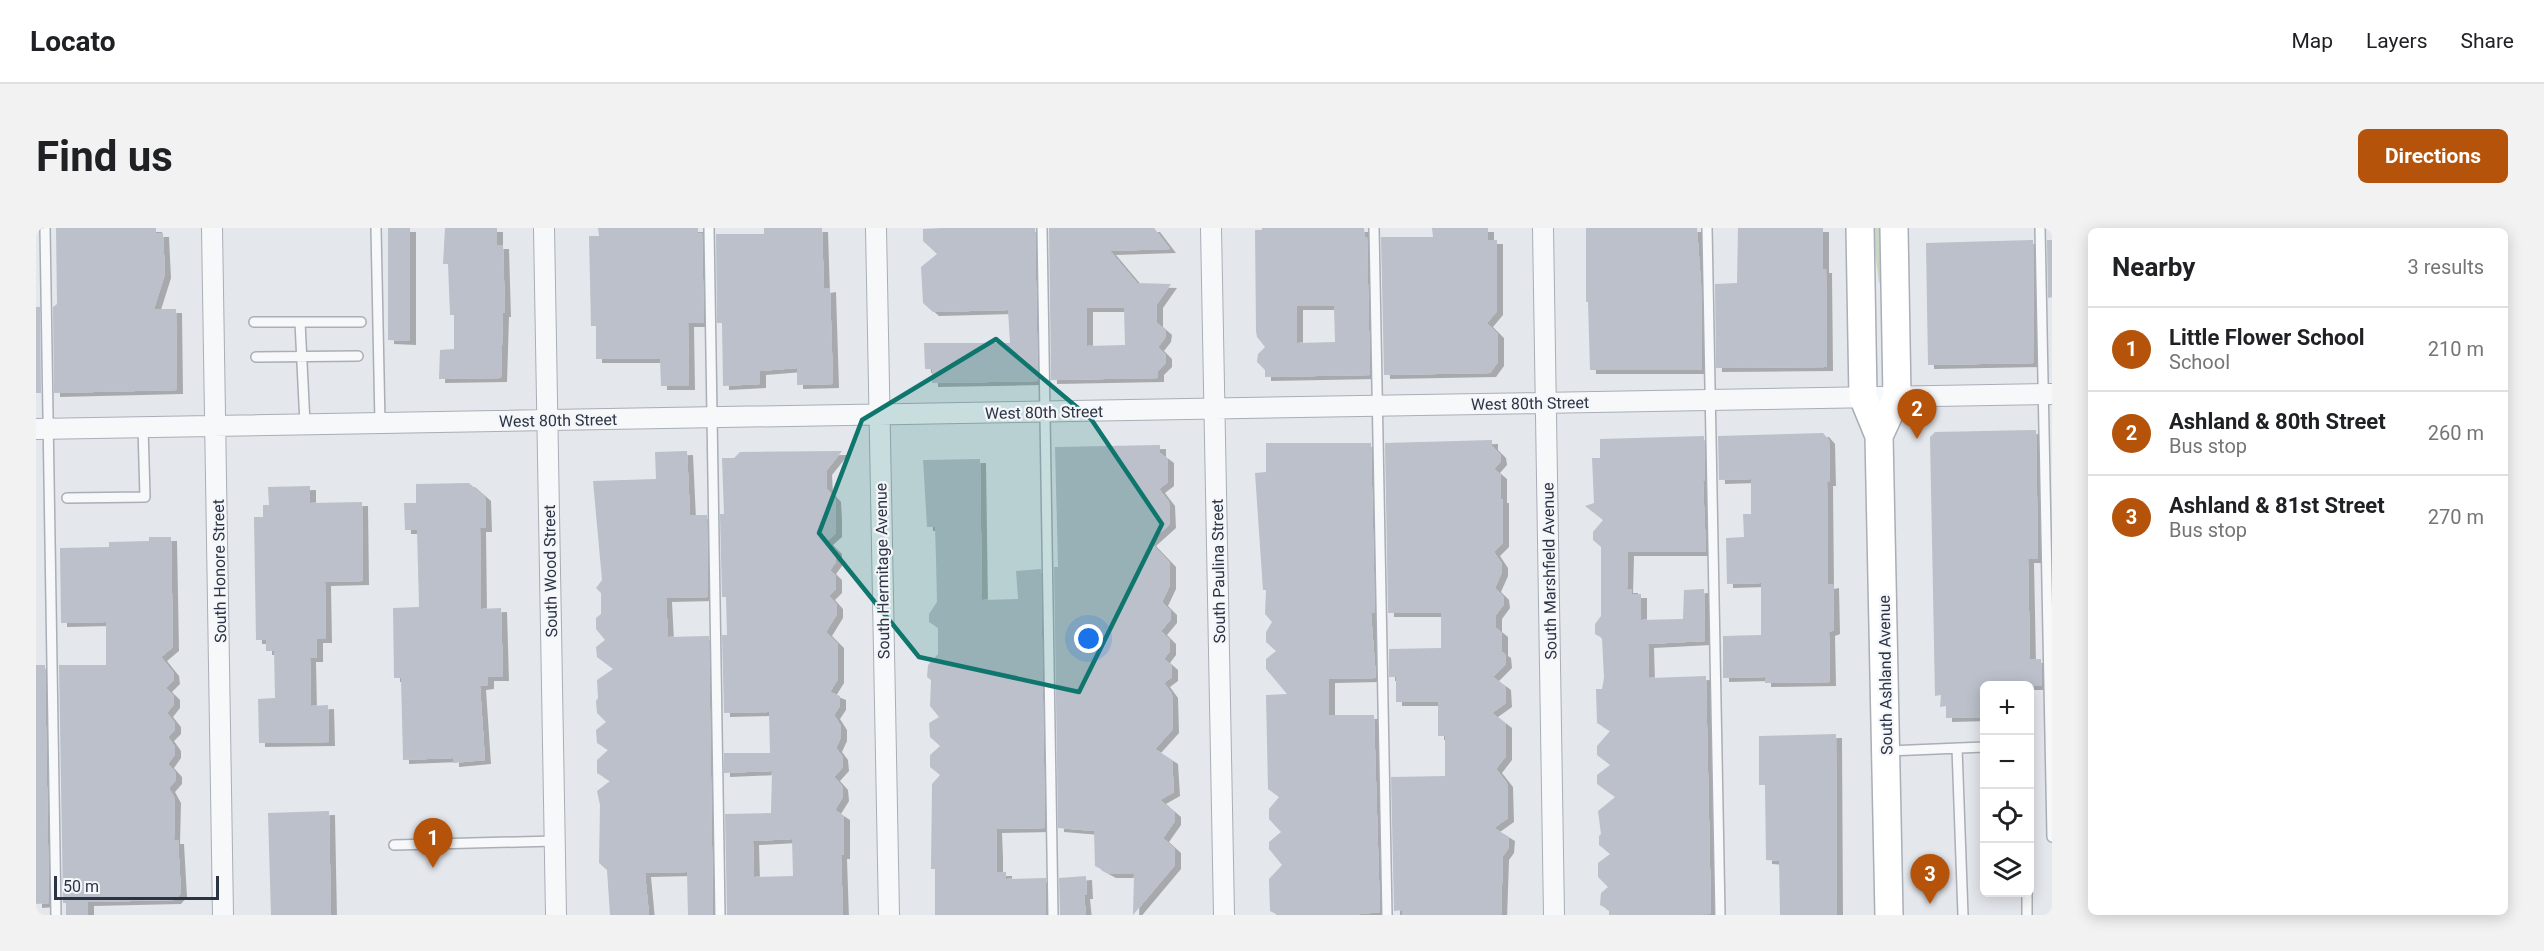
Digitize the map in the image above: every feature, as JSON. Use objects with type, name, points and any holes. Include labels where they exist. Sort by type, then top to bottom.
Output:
[{"type":"main road","name":"South Ashland Avenue","points":[[1860,228],[1863,398],[1879,436],[1889,915]]},
{"type":"main road","name":"South Ashland Avenue","points":[[1879,436],[1897,397],[1894,228]]},
{"type":"street","name":"South Honore Street","points":[[212,228],[223,915]]},
{"type":"street","name":"South Wood Street","points":[[544,228],[556,915]]},
{"type":"street","name":"South Hermitage Avenue","points":[[876,228],[889,915]]},
{"type":"street","name":"South Paulina Street","points":[[1211,228],[1224,915]]},
{"type":"street","name":"South Marshfield Avenue","points":[[1543,228],[1554,915]]},
{"type":"street","name":"West 80th Street","points":[[42,429],[2048,394]]},
{"type":"lane","points":[[45,228],[42,429],[56,915]]},
{"type":"lane","points":[[376,228],[380,423]]},
{"type":"lane","points":[[709,228],[720,915]]},
{"type":"lane","points":[[1042,228],[1053,915]]},
{"type":"lane","points":[[1374,228],[1387,915]]},
{"type":"lane","points":[[1707,228],[1720,915]]},
{"type":"lane","points":[[2040,228],[2048,394],[2052,837]]},
{"type":"lane","points":[[254,322],[361,322]]},
{"type":"lane","points":[[300,322],[305,424]]},
{"type":"lane","points":[[256,357],[358,356]]},
{"type":"lane","points":[[67,498],[145,497],[143,427]]},
{"type":"lane","points":[[1886,751],[1980,747]]},
{"type":"lane","points":[[1957,748],[1963,915]]},
{"type":"lane","points":[[394,845],[555,841]]},
{"type":"lane","points":[[2027,897],[2027,915]]},
{"type":"highlighted area","points":[[996,339],[1091,419],[1162,524],[1079,692],[919,657],[819,533],[862,420]]},
{"type":"green space","points":[[1872,228],[1880,228],[1881,283],[1879,283]]},
{"type":"building","points":[[56,228],[156,228],[156,233],[163,233],[165,274],[154,309],[176,309],[177,390],[54,393],[53,307],[57,304]]},
{"type":"building","points":[[388,228],[410,228],[410,341],[388,340]]},
{"type":"building","points":[[445,228],[497,228],[497,245],[503,245],[505,313],[503,313],[501,378],[439,379],[440,350],[454,349],[454,315],[450,315],[448,264],[443,264]]},
{"type":"building","points":[[598,228],[698,228],[698,233],[702,233],[704,323],[688,323],[689,386],[661,386],[660,359],[596,359],[596,326],[591,326],[589,236],[599,236]]},
{"type":"building","points":[[764,228],[822,228],[824,289],[830,288],[833,384],[797,385],[797,368],[760,371],[760,384],[723,386],[722,323],[717,323],[716,234],[764,234]]},
{"type":"building","points":[[1035,228],[1038,381],[932,383],[932,369],[925,369],[924,343],[1010,343],[1008,310],[933,312],[923,303],[921,267],[937,254],[923,241],[923,229]]},
{"type":"building","points":[[1049,228],[1154,228],[1170,249],[1110,251],[1137,283],[1171,284],[1157,304],[1157,323],[1166,331],[1165,338],[1158,347],[1166,355],[1166,363],[1158,371],[1158,378],[1051,380]],"holes":[[[1087,308],[1124,308],[1125,345],[1087,346]]]},
{"type":"building","points":[[1262,228],[1364,228],[1365,237],[1367,237],[1370,375],[1265,377],[1265,370],[1257,362],[1258,354],[1265,347],[1257,337],[1256,331],[1255,230],[1262,230]],"holes":[[[1297,306],[1334,306],[1335,342],[1297,343]]]},
{"type":"building","points":[[1432,228],[1488,228],[1488,240],[1497,240],[1497,311],[1487,323],[1498,334],[1498,362],[1490,373],[1384,375],[1381,237],[1433,237]]},
{"type":"building","points":[[1586,228],[1697,228],[1701,284],[1702,370],[1590,370],[1588,302],[1586,302]]},
{"type":"building","points":[[1738,228],[1823,228],[1823,269],[1826,269],[1827,367],[1716,368],[1715,284],[1737,283]]},
{"type":"building","points":[[2033,240],[2034,363],[1928,365],[1926,243]]},
{"type":"building","points":[[2047,240],[2052,240],[2052,297],[2048,298]]},
{"type":"building","points":[[36,307],[40,307],[41,393],[36,393]]},
{"type":"building","points":[[2036,430],[2038,559],[2028,559],[2030,659],[2041,659],[2042,686],[2034,686],[2034,681],[1980,681],[1980,717],[1946,718],[1946,706],[1940,707],[1941,695],[1935,696],[1930,437],[1935,432]]},
{"type":"building","points":[[1823,433],[1829,440],[1828,585],[1833,584],[1834,630],[1829,632],[1830,682],[1765,683],[1765,677],[1723,678],[1723,636],[1761,635],[1761,583],[1727,584],[1726,538],[1744,537],[1743,514],[1751,514],[1751,479],[1719,480],[1718,436]]},
{"type":"building","points":[[1704,436],[1706,552],[1628,552],[1627,589],[1632,589],[1632,594],[1641,594],[1641,620],[1683,619],[1684,590],[1704,589],[1705,641],[1648,644],[1649,678],[1706,676],[1711,914],[1609,915],[1609,910],[1600,905],[1601,893],[1608,887],[1598,877],[1598,863],[1610,854],[1599,845],[1601,834],[1598,811],[1615,797],[1597,784],[1597,775],[1610,765],[1597,755],[1597,746],[1610,731],[1597,723],[1596,689],[1602,689],[1604,678],[1602,638],[1595,634],[1595,624],[1601,616],[1601,547],[1593,540],[1593,532],[1603,520],[1585,506],[1594,503],[1592,458],[1600,458],[1600,439]]},
{"type":"building","points":[[1492,440],[1492,446],[1500,454],[1501,461],[1494,469],[1501,475],[1501,499],[1503,499],[1503,543],[1494,552],[1502,564],[1502,572],[1495,588],[1503,596],[1504,604],[1496,615],[1496,628],[1502,633],[1502,652],[1505,654],[1506,664],[1493,677],[1505,686],[1506,703],[1492,713],[1506,724],[1506,756],[1496,769],[1507,783],[1508,818],[1494,828],[1509,837],[1508,849],[1503,856],[1501,915],[1402,915],[1402,910],[1394,911],[1391,777],[1445,776],[1445,736],[1438,736],[1438,702],[1396,702],[1396,677],[1389,677],[1389,649],[1441,648],[1441,613],[1388,613],[1385,443]]},
{"type":"building","points":[[1266,443],[1371,443],[1375,613],[1371,613],[1376,678],[1329,679],[1329,715],[1374,715],[1380,912],[1351,915],[1278,915],[1270,911],[1269,879],[1282,865],[1269,849],[1269,842],[1281,832],[1269,819],[1269,809],[1279,797],[1268,789],[1266,695],[1287,694],[1266,669],[1266,659],[1276,651],[1266,642],[1266,632],[1272,622],[1265,614],[1266,590],[1263,590],[1255,473],[1266,472]]},
{"type":"building","points":[[1160,445],[1160,453],[1168,459],[1168,482],[1159,489],[1169,502],[1170,524],[1150,542],[1170,563],[1170,585],[1162,602],[1171,611],[1171,619],[1161,631],[1170,640],[1170,651],[1164,659],[1172,666],[1172,677],[1164,683],[1172,694],[1173,729],[1155,749],[1172,760],[1174,792],[1160,800],[1175,813],[1175,821],[1163,838],[1175,849],[1175,865],[1133,915],[1134,874],[1110,874],[1095,866],[1094,831],[1058,828],[1054,567],[1058,567],[1055,447]]},
{"type":"building","points":[[687,451],[690,515],[707,515],[708,597],[666,598],[668,637],[709,636],[713,915],[688,915],[687,872],[645,873],[649,915],[610,915],[607,870],[599,863],[600,805],[597,791],[610,781],[597,773],[597,760],[608,750],[597,743],[596,730],[606,722],[597,713],[596,701],[598,698],[597,680],[613,669],[597,657],[596,647],[605,640],[596,629],[596,618],[601,614],[601,593],[596,588],[602,580],[593,481],[656,479],[655,452]]},
{"type":"building","points":[[842,451],[826,471],[827,489],[835,498],[836,533],[827,541],[836,550],[836,562],[830,570],[836,576],[836,589],[829,596],[837,605],[837,614],[826,632],[838,644],[838,679],[830,692],[840,696],[840,706],[834,715],[841,726],[841,737],[836,748],[842,756],[843,767],[834,777],[842,786],[843,797],[835,810],[844,816],[844,855],[841,855],[843,915],[727,915],[725,814],[771,813],[772,771],[724,773],[724,753],[770,753],[769,712],[724,713],[722,635],[727,635],[726,597],[722,597],[720,514],[724,514],[722,458],[734,458],[740,452]],"holes":[[[792,839],[793,876],[754,877],[753,841]]]},
{"type":"building","points":[[980,459],[982,600],[1018,599],[1016,571],[1041,569],[1045,828],[996,829],[997,872],[1006,872],[1006,879],[1046,878],[1046,915],[935,915],[935,869],[931,869],[932,784],[940,775],[930,767],[930,755],[940,746],[930,737],[929,723],[939,717],[930,706],[931,680],[927,677],[928,665],[938,654],[938,628],[929,622],[929,614],[937,602],[935,527],[927,527],[923,460]]},
{"type":"building","points":[[469,483],[485,497],[486,528],[480,528],[481,609],[501,608],[503,677],[488,677],[488,685],[480,686],[485,760],[453,763],[453,758],[403,760],[401,678],[394,678],[393,608],[419,607],[417,530],[405,530],[404,503],[416,503],[416,484]]},
{"type":"building","points":[[310,486],[310,503],[362,502],[363,581],[325,582],[326,639],[317,639],[317,658],[310,658],[311,706],[328,705],[329,742],[259,743],[258,699],[275,698],[274,651],[266,651],[266,640],[256,640],[254,517],[263,517],[263,505],[269,505],[268,487]]},
{"type":"building","points":[[149,537],[171,537],[173,647],[161,657],[173,672],[174,680],[166,688],[174,696],[174,704],[167,713],[175,723],[175,730],[168,737],[175,747],[175,754],[168,764],[176,773],[176,780],[169,788],[175,799],[174,840],[178,840],[181,893],[175,900],[88,902],[88,915],[66,915],[66,903],[63,903],[59,665],[106,665],[106,622],[61,623],[60,548],[109,547],[109,542],[149,541]]},
{"type":"building","points":[[36,665],[45,665],[49,903],[36,904]]},
{"type":"building","points":[[1836,734],[1837,915],[1780,915],[1779,861],[1766,860],[1765,785],[1759,785],[1759,736]]},
{"type":"building","points":[[329,811],[331,915],[271,915],[268,813]]},
{"type":"building","points":[[1086,876],[1087,895],[1084,895],[1086,915],[1060,915],[1059,878]]},
{"type":"place","name":"Ashland & 80th Street","points":[[1917,439]]},
{"type":"place","name":"Little Flower School","points":[[433,868]]},
{"type":"place","name":"Ashland & 81st Street","points":[[1930,904]]}]
